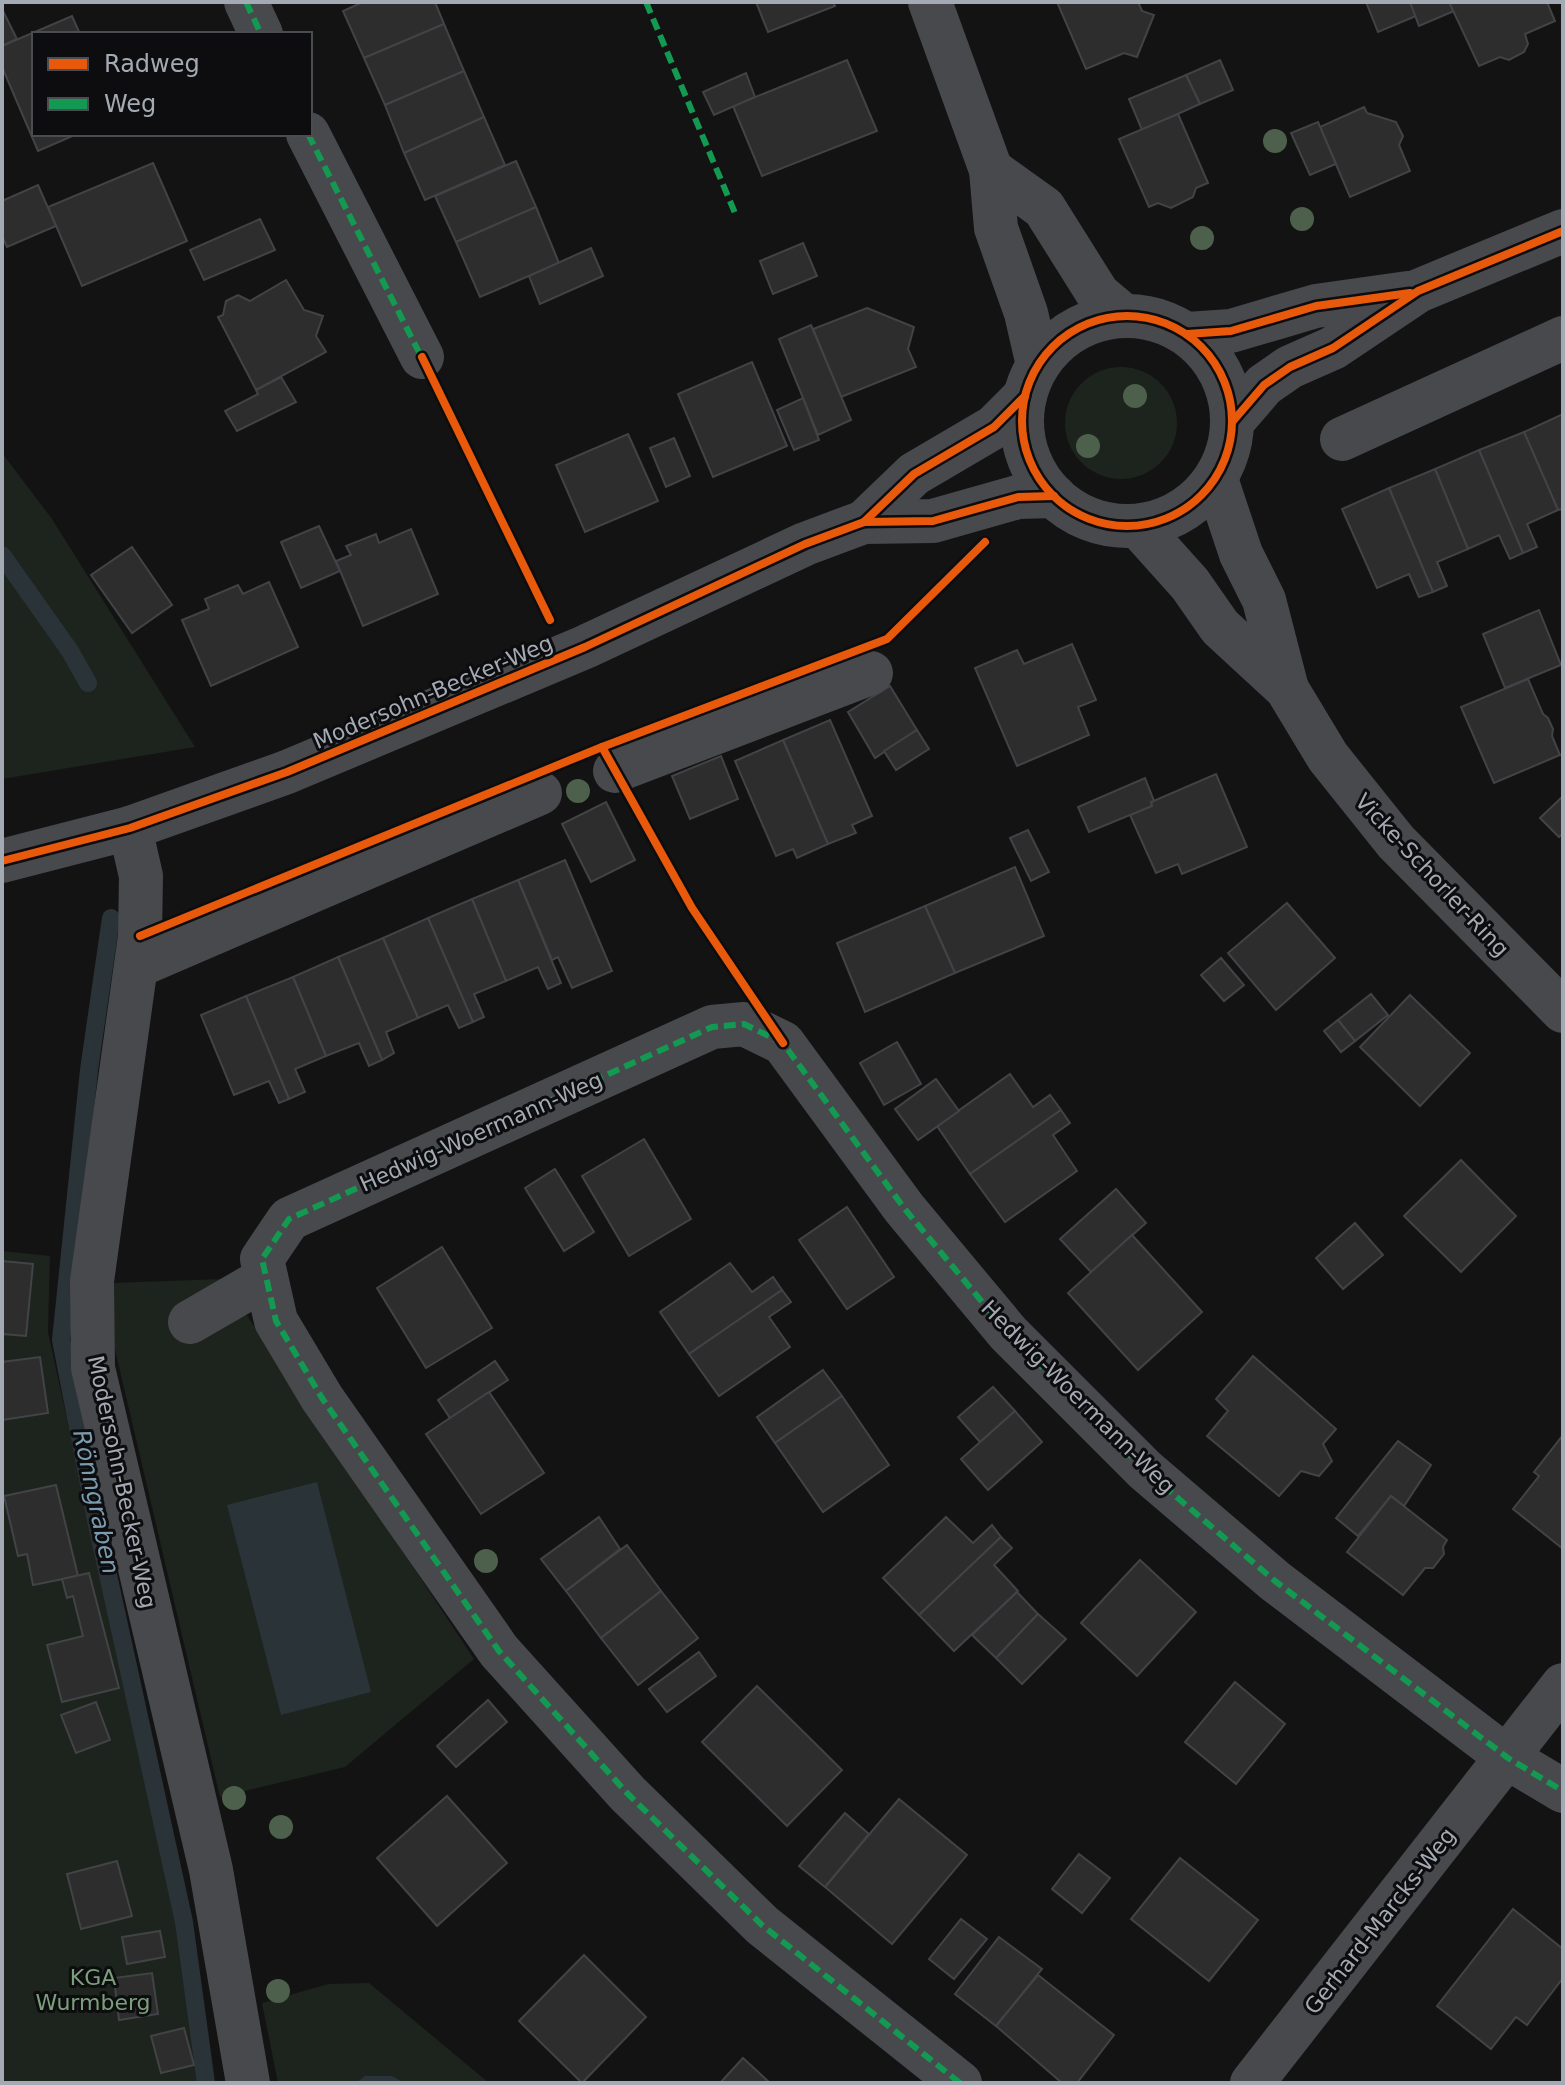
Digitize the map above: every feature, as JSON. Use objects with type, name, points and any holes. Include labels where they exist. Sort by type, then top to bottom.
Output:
[{"type":"street","points":[[246,2],[260,32]]},
{"type":"street","points":[[930,2],[991,170],[996,228],[1026,313],[1031,380],[1022,422],[1026,450],[1037,475],[1068,508],[1102,523],[1120,526],[1138,526],[1169,518],[1194,502],[1216,479],[1231,441],[1233,421],[1227,387],[1212,357],[1187,334],[1167,323],[1123,315],[1089,323],[1060,339],[1031,380]]},
{"type":"street","points":[[309,136],[422,357]]},
{"type":"street","points":[[991,170],[1044,208],[1098,294],[1123,315]]},
{"type":"street","points":[[1233,421],[1264,385],[1290,367],[1333,348],[1418,291],[1563,231]]},
{"type":"street","points":[[1187,334],[1231,331],[1316,306],[1418,291]]},
{"type":"street","points":[[1342,439],[1563,338]]},
{"type":"street","name":"Modersohn-Becker-Weg","points":[[864,522],[914,474],[994,427],[1031,380]]},
{"type":"street","name":"Vicke-Schorler-Ring","points":[[1216,479],[1241,554],[1264,600],[1287,689]]},
{"type":"street","name":"Modersohn-Becker-Weg","points":[[2,861],[130,828],[287,772],[585,647],[805,544],[864,522],[933,521],[1018,497],[1054,496]]},
{"type":"street","name":"Vicke-Schorler-Ring","points":[[1138,526],[1190,584],[1220,627],[1287,689],[1328,757],[1396,842],[1563,1011]]},
{"type":"street","points":[[615,771],[871,673]]},
{"type":"street","points":[[137,966],[540,793]]},
{"type":"street","name":"Modersohn-Becker-Weg","points":[[130,828],[141,876],[140,936],[92,1281],[93,1368],[211,1870],[248,2083]]},
{"type":"street","name":"Hedwig-Woermann-Weg","points":[[960,2083],[762,1925],[627,1793],[499,1651],[322,1398],[276,1321],[262,1259],[289,1219],[712,1027],[744,1024],[783,1043],[904,1208],[1008,1333],[1145,1470],[1275,1581],[1508,1758]]},
{"type":"street","points":[[190,1322],[266,1278]]},
{"type":"street","name":"Gerhard-Marcks-Weg","points":[[1252,2083],[1563,1685]]},
{"type":"street","points":[[1508,1758],[1563,1791]]},
{"type":"green space","points":[[1121,367],[1142,371],[1161,383],[1173,402],[1177,423],[1173,444],[1161,463],[1142,475],[1121,479],[1100,475],[1081,463],[1069,444],[1065,423],[1069,402],[1081,383],[1100,371]]},
{"type":"green space","points":[[2,453],[52,519],[195,747],[2,779]]},
{"type":"green space","name":"KGA Wurmberg","points":[[2,1251],[50,1256],[48,1332],[174,1910],[199,2083],[2,2083]]},
{"type":"green space","points":[[223,1279],[474,1659],[345,1767],[220,1797],[113,1341],[111,1283]]},
{"type":"green space","points":[[369,1983],[489,2083],[278,2083],[262,2003],[328,1984]]},
{"type":"shaded area","points":[[317,1482],[371,1692],[281,1715],[227,1505]]},
{"type":"shaded area","points":[[365,2076],[392,2076],[405,2083],[356,2083]]},
{"type":"building","points":[[363,2],[435,2],[444,24],[364,58],[343,11]]},
{"type":"building","points":[[756,2],[833,2],[835,6],[768,32]]},
{"type":"building","points":[[1057,2],[1138,2],[1142,11],[1154,15],[1137,57],[1124,53],[1086,69]]},
{"type":"building","points":[[1366,2],[1410,2],[1416,16],[1378,32]]},
{"type":"building","points":[[1410,2],[1449,2],[1454,11],[1419,26]]},
{"type":"building","points":[[1449,2],[1547,2],[1555,21],[1525,34],[1528,44],[1524,52],[1509,60],[1500,57],[1479,66]]},
{"type":"building","points":[[2,9],[17,39],[2,46]]},
{"type":"building","points":[[72,16],[79,32],[35,32]]},
{"type":"building","points":[[444,24],[464,71],[385,105],[364,58]]},
{"type":"building","points":[[32,33],[32,136],[72,136],[38,151],[2,67],[2,46]]},
{"type":"building","points":[[847,60],[877,131],[762,176],[733,106]]},
{"type":"building","points":[[1220,60],[1233,90],[1200,104],[1186,75]]},
{"type":"building","points":[[464,71],[484,117],[404,153],[385,105]]},
{"type":"building","points":[[746,73],[755,97],[714,115],[703,92]]},
{"type":"building","points":[[1186,75],[1200,104],[1142,130],[1129,99]]},
{"type":"building","points":[[1364,107],[1367,113],[1396,122],[1403,136],[1399,145],[1410,171],[1350,197],[1320,127]]},
{"type":"building","points":[[1178,114],[1208,183],[1196,188],[1193,197],[1171,208],[1158,203],[1149,207],[1119,139]]},
{"type":"building","points":[[484,117],[505,165],[425,200],[404,153]]},
{"type":"building","points":[[1318,122],[1336,164],[1310,175],[1291,133]]},
{"type":"building","points":[[516,161],[536,207],[456,242],[435,196]]},
{"type":"building","points":[[153,163],[187,241],[82,286],[48,207]]},
{"type":"building","points":[[38,185],[56,226],[7,247],[2,236],[2,201]]},
{"type":"building","points":[[536,207],[559,263],[480,297],[456,242]]},
{"type":"building","points":[[260,219],[275,250],[204,280],[190,250]]},
{"type":"building","points":[[803,243],[817,276],[773,294],[760,261]]},
{"type":"building","points":[[591,248],[603,276],[540,304],[529,276]]},
{"type":"building","points":[[286,280],[304,310],[323,316],[316,336],[326,352],[256,390],[218,317],[223,315],[226,301],[238,295],[250,301]]},
{"type":"building","points":[[867,308],[914,327],[908,349],[916,367],[841,397],[813,329]]},
{"type":"building","points":[[811,325],[851,420],[818,435],[779,339]]},
{"type":"building","points":[[752,362],[787,446],[713,477],[678,394]]},
{"type":"building","points":[[281,377],[296,402],[237,431],[225,411],[258,394],[256,390]]},
{"type":"building","points":[[803,398],[819,440],[794,450],[777,410]]},
{"type":"building","points":[[1563,414],[1563,509],[1558,510],[1524,432]]},
{"type":"building","points":[[1524,432],[1558,510],[1527,524],[1537,547],[1523,553],[1479,450]]},
{"type":"building","points":[[628,434],[658,501],[585,532],[556,465]]},
{"type":"building","points":[[674,438],[690,476],[666,487],[650,448]]},
{"type":"building","points":[[1479,450],[1523,553],[1510,559],[1499,535],[1468,549],[1435,469]]},
{"type":"building","points":[[1435,469],[1468,549],[1437,562],[1447,586],[1433,592],[1389,488]]},
{"type":"building","points":[[1389,488],[1433,592],[1419,597],[1409,574],[1377,588],[1342,509]]},
{"type":"building","points":[[319,526],[340,571],[301,588],[281,542]]},
{"type":"building","points":[[411,529],[438,594],[363,626],[336,561],[351,555],[346,546],[376,534],[379,543]]},
{"type":"building","points":[[132,547],[172,605],[132,633],[91,575]]},
{"type":"building","points":[[269,582],[298,647],[211,686],[182,620],[209,609],[205,599],[238,585],[243,594]]},
{"type":"building","points":[[1539,610],[1561,665],[1505,688],[1483,634]]},
{"type":"building","points":[[1072,644],[1096,700],[1078,707],[1089,735],[1017,766],[975,668],[1017,650],[1024,664]]},
{"type":"building","points":[[1528,679],[1553,729],[1552,736],[1560,755],[1494,783],[1461,707]]},
{"type":"building","points":[[890,686],[917,730],[875,758],[848,712]]},
{"type":"building","points":[[830,720],[872,816],[852,825],[856,833],[828,844],[783,740]]},
{"type":"building","points":[[917,730],[929,749],[896,770],[884,751]]},
{"type":"building","points":[[783,740],[828,844],[797,858],[793,849],[776,856],[735,761]]},
{"type":"building","points":[[721,756],[738,799],[690,819],[672,776]]},
{"type":"building","points":[[1216,774],[1247,847],[1182,874],[1178,864],[1156,873],[1130,815],[1152,806],[1151,802]]},
{"type":"building","points":[[1145,778],[1154,801],[1151,802],[1152,806],[1089,832],[1078,807]]},
{"type":"building","points":[[1563,796],[1563,833],[1559,837],[1540,818]]},
{"type":"building","points":[[606,802],[635,860],[591,882],[562,824]]},
{"type":"building","points":[[1028,830],[1049,872],[1031,881],[1010,838]]},
{"type":"building","points":[[565,860],[612,971],[572,988],[558,957],[552,960],[518,880]]},
{"type":"building","points":[[1015,867],[1044,936],[955,973],[925,906]]},
{"type":"building","points":[[518,880],[561,983],[548,989],[538,967],[506,981],[472,899]]},
{"type":"building","points":[[472,899],[506,981],[474,994],[484,1017],[473,1022],[428,918]]},
{"type":"building","points":[[1287,903],[1335,958],[1276,1010],[1228,953]]},
{"type":"building","points":[[925,906],[955,973],[865,1012],[837,943]]},
{"type":"building","points":[[428,918],[473,1022],[459,1028],[448,1005],[418,1018],[383,938]]},
{"type":"building","points":[[383,938],[418,1018],[386,1032],[394,1053],[382,1060],[338,957]]},
{"type":"building","points":[[338,957],[382,1060],[369,1066],[359,1043],[326,1056],[293,977]]},
{"type":"building","points":[[1221,958],[1244,985],[1224,1001],[1201,975]]},
{"type":"building","points":[[293,977],[326,1056],[295,1069],[305,1092],[289,1099],[246,996]]},
{"type":"building","points":[[1371,994],[1388,1015],[1355,1041],[1338,1020]]},
{"type":"building","points":[[1410,995],[1470,1053],[1420,1106],[1360,1047]]},
{"type":"building","points":[[246,996],[289,1099],[279,1103],[269,1081],[234,1095],[201,1015]]},
{"type":"building","points":[[1338,1020],[1355,1041],[1341,1052],[1324,1031]]},
{"type":"building","points":[[897,1042],[921,1084],[884,1105],[860,1063]]},
{"type":"building","points":[[1010,1074],[1033,1107],[1050,1095],[1061,1110],[970,1174],[937,1126]]},
{"type":"building","points":[[936,1079],[959,1111],[918,1140],[895,1109]]},
{"type":"building","points":[[1061,1110],[1070,1123],[1053,1135],[1077,1171],[1005,1222],[970,1174]]},
{"type":"building","points":[[644,1139],[691,1219],[629,1256],[582,1176]]},
{"type":"building","points":[[1461,1160],[1516,1216],[1461,1272],[1404,1216]]},
{"type":"building","points":[[555,1169],[594,1232],[564,1251],[525,1188]]},
{"type":"building","points":[[1116,1189],[1146,1223],[1091,1272],[1060,1239]]},
{"type":"building","points":[[847,1207],[894,1277],[847,1309],[799,1240]]},
{"type":"building","points":[[1355,1223],[1383,1255],[1343,1289],[1316,1258]]},
{"type":"building","points":[[1132,1235],[1202,1312],[1138,1370],[1068,1293]]},
{"type":"building","points":[[442,1247],[492,1328],[426,1368],[377,1288]]},
{"type":"building","points":[[2,1261],[33,1264],[26,1336],[2,1334]]},
{"type":"building","points":[[730,1263],[752,1292],[773,1277],[782,1290],[689,1354],[660,1312]]},
{"type":"building","points":[[782,1290],[791,1302],[769,1317],[790,1347],[719,1396],[689,1354]]},
{"type":"building","points":[[1253,1356],[1336,1429],[1323,1444],[1332,1461],[1319,1476],[1301,1471],[1279,1496],[1207,1436],[1228,1411],[1216,1399]]},
{"type":"building","points":[[40,1357],[48,1413],[2,1420],[2,1362]]},
{"type":"building","points":[[495,1361],[508,1380],[450,1418],[438,1400]]},
{"type":"building","points":[[823,1370],[842,1396],[775,1443],[757,1417]]},
{"type":"building","points":[[993,1387],[1015,1411],[980,1442],[958,1417]]},
{"type":"building","points":[[489,1392],[544,1473],[481,1514],[426,1434]]},
{"type":"building","points":[[842,1396],[889,1465],[823,1512],[775,1443]]},
{"type":"building","points":[[1015,1411],[1042,1442],[988,1490],[961,1459]]},
{"type":"building","points":[[1563,1435],[1563,1549],[1513,1509],[1539,1476],[1534,1472]]},
{"type":"building","points":[[1398,1441],[1431,1465],[1404,1506],[1391,1496],[1358,1536],[1336,1518]]},
{"type":"building","points":[[56,1485],[78,1576],[33,1585],[27,1554],[18,1556],[4,1496]]},
{"type":"building","points":[[1391,1496],[1447,1540],[1443,1547],[1444,1554],[1433,1568],[1425,1568],[1403,1595],[1347,1552]]},
{"type":"building","points":[[599,1517],[620,1549],[566,1591],[541,1559]]},
{"type":"building","points":[[946,1517],[973,1543],[992,1525],[1001,1537],[919,1615],[883,1578]]},
{"type":"building","points":[[1001,1537],[1012,1548],[994,1565],[1018,1591],[954,1651],[919,1615]]},
{"type":"building","points":[[627,1545],[661,1591],[601,1638],[566,1591]]},
{"type":"building","points":[[1140,1560],[1196,1612],[1137,1676],[1081,1623]]},
{"type":"building","points":[[89,1573],[119,1688],[62,1702],[47,1645],[83,1636],[73,1596],[67,1598],[62,1579]]},
{"type":"building","points":[[661,1591],[698,1638],[638,1685],[601,1638]]},
{"type":"building","points":[[1017,1592],[1038,1614],[996,1658],[972,1635]]},
{"type":"building","points":[[1038,1614],[1066,1639],[1022,1684],[996,1658]]},
{"type":"building","points":[[699,1652],[716,1676],[667,1712],[649,1689]]},
{"type":"building","points":[[1235,1682],[1285,1724],[1236,1784],[1185,1742]]},
{"type":"building","points":[[757,1686],[842,1770],[787,1826],[702,1742]]},
{"type":"building","points":[[488,1700],[507,1722],[456,1767],[437,1746]]},
{"type":"building","points":[[96,1702],[110,1740],[76,1753],[61,1715]]},
{"type":"building","points":[[447,1796],[507,1863],[437,1926],[377,1858]]},
{"type":"building","points":[[899,1799],[967,1855],[892,1944],[825,1887]]},
{"type":"building","points":[[845,1813],[869,1834],[825,1887],[799,1866]]},
{"type":"building","points":[[1079,1854],[1110,1878],[1082,1913],[1052,1889]]},
{"type":"building","points":[[1180,1858],[1258,1920],[1209,1981],[1131,1919]]},
{"type":"building","points":[[117,1861],[132,1916],[81,1929],[67,1874]]},
{"type":"building","points":[[1513,1909],[1563,1949],[1563,1978],[1527,2025],[1516,2017],[1491,2049],[1437,2006]]},
{"type":"building","points":[[961,1919],[987,1939],[954,1979],[929,1959]]},
{"type":"building","points":[[160,1931],[165,1957],[127,1964],[122,1937]]},
{"type":"building","points":[[999,1937],[1042,1969],[996,2026],[955,1994]]},
{"type":"building","points":[[584,1955],[646,2017],[582,2083],[519,2021]]},
{"type":"building","points":[[152,1973],[158,2014],[119,2020],[114,1978]]},
{"type":"building","points":[[1038,1975],[1114,2035],[1077,2083],[1062,2083],[996,2026]]},
{"type":"building","points":[[184,2028],[194,2065],[161,2073],[151,2036]]},
{"type":"building","points":[[743,2058],[770,2083],[720,2083]]},
{"type":"waterway","name":"Rönngraben","points":[[2,555],[70,651],[88,683]]},
{"type":"waterway","name":"Rönngraben","points":[[111,918],[89,1070],[61,1340],[96,1520],[184,1922],[206,2083]]},
{"type":"marked path","points":[[246,2],[260,32]]},
{"type":"marked path","points":[[646,2],[735,213]]},
{"type":"marked path","points":[[309,136],[424,362]]},
{"type":"marked path","points":[[960,2083],[762,1925],[627,1793],[499,1651],[322,1398],[276,1321],[262,1259],[289,1219],[712,1027],[744,1024],[783,1043],[904,1208],[1008,1333],[1145,1470],[1275,1581],[1508,1758],[1563,1791]]},
{"type":"cycle path","points":[[1233,421],[1264,385],[1290,367],[1333,348],[1418,291],[1563,231]]},
{"type":"cycle path","points":[[1187,334],[1231,331],[1316,306],[1410,293]]},
{"type":"cycle path","points":[[1127,316],[1167,324],[1201,347],[1224,381],[1232,421],[1224,461],[1201,495],[1167,518],[1127,526],[1087,518],[1053,495],[1030,461],[1022,421],[1030,381],[1053,347],[1087,324],[1127,316]]},
{"type":"cycle path","points":[[422,357],[550,620]]},
{"type":"cycle path","points":[[864,522],[914,474],[994,427],[1025,396]]},
{"type":"cycle path","points":[[2,861],[130,828],[287,772],[585,647],[805,544],[864,522],[933,521],[1018,497],[1054,496]]},
{"type":"cycle path","points":[[140,936],[602,747],[887,639],[985,542]]},
{"type":"cycle path","points":[[602,747],[692,908],[783,1043]]}]
